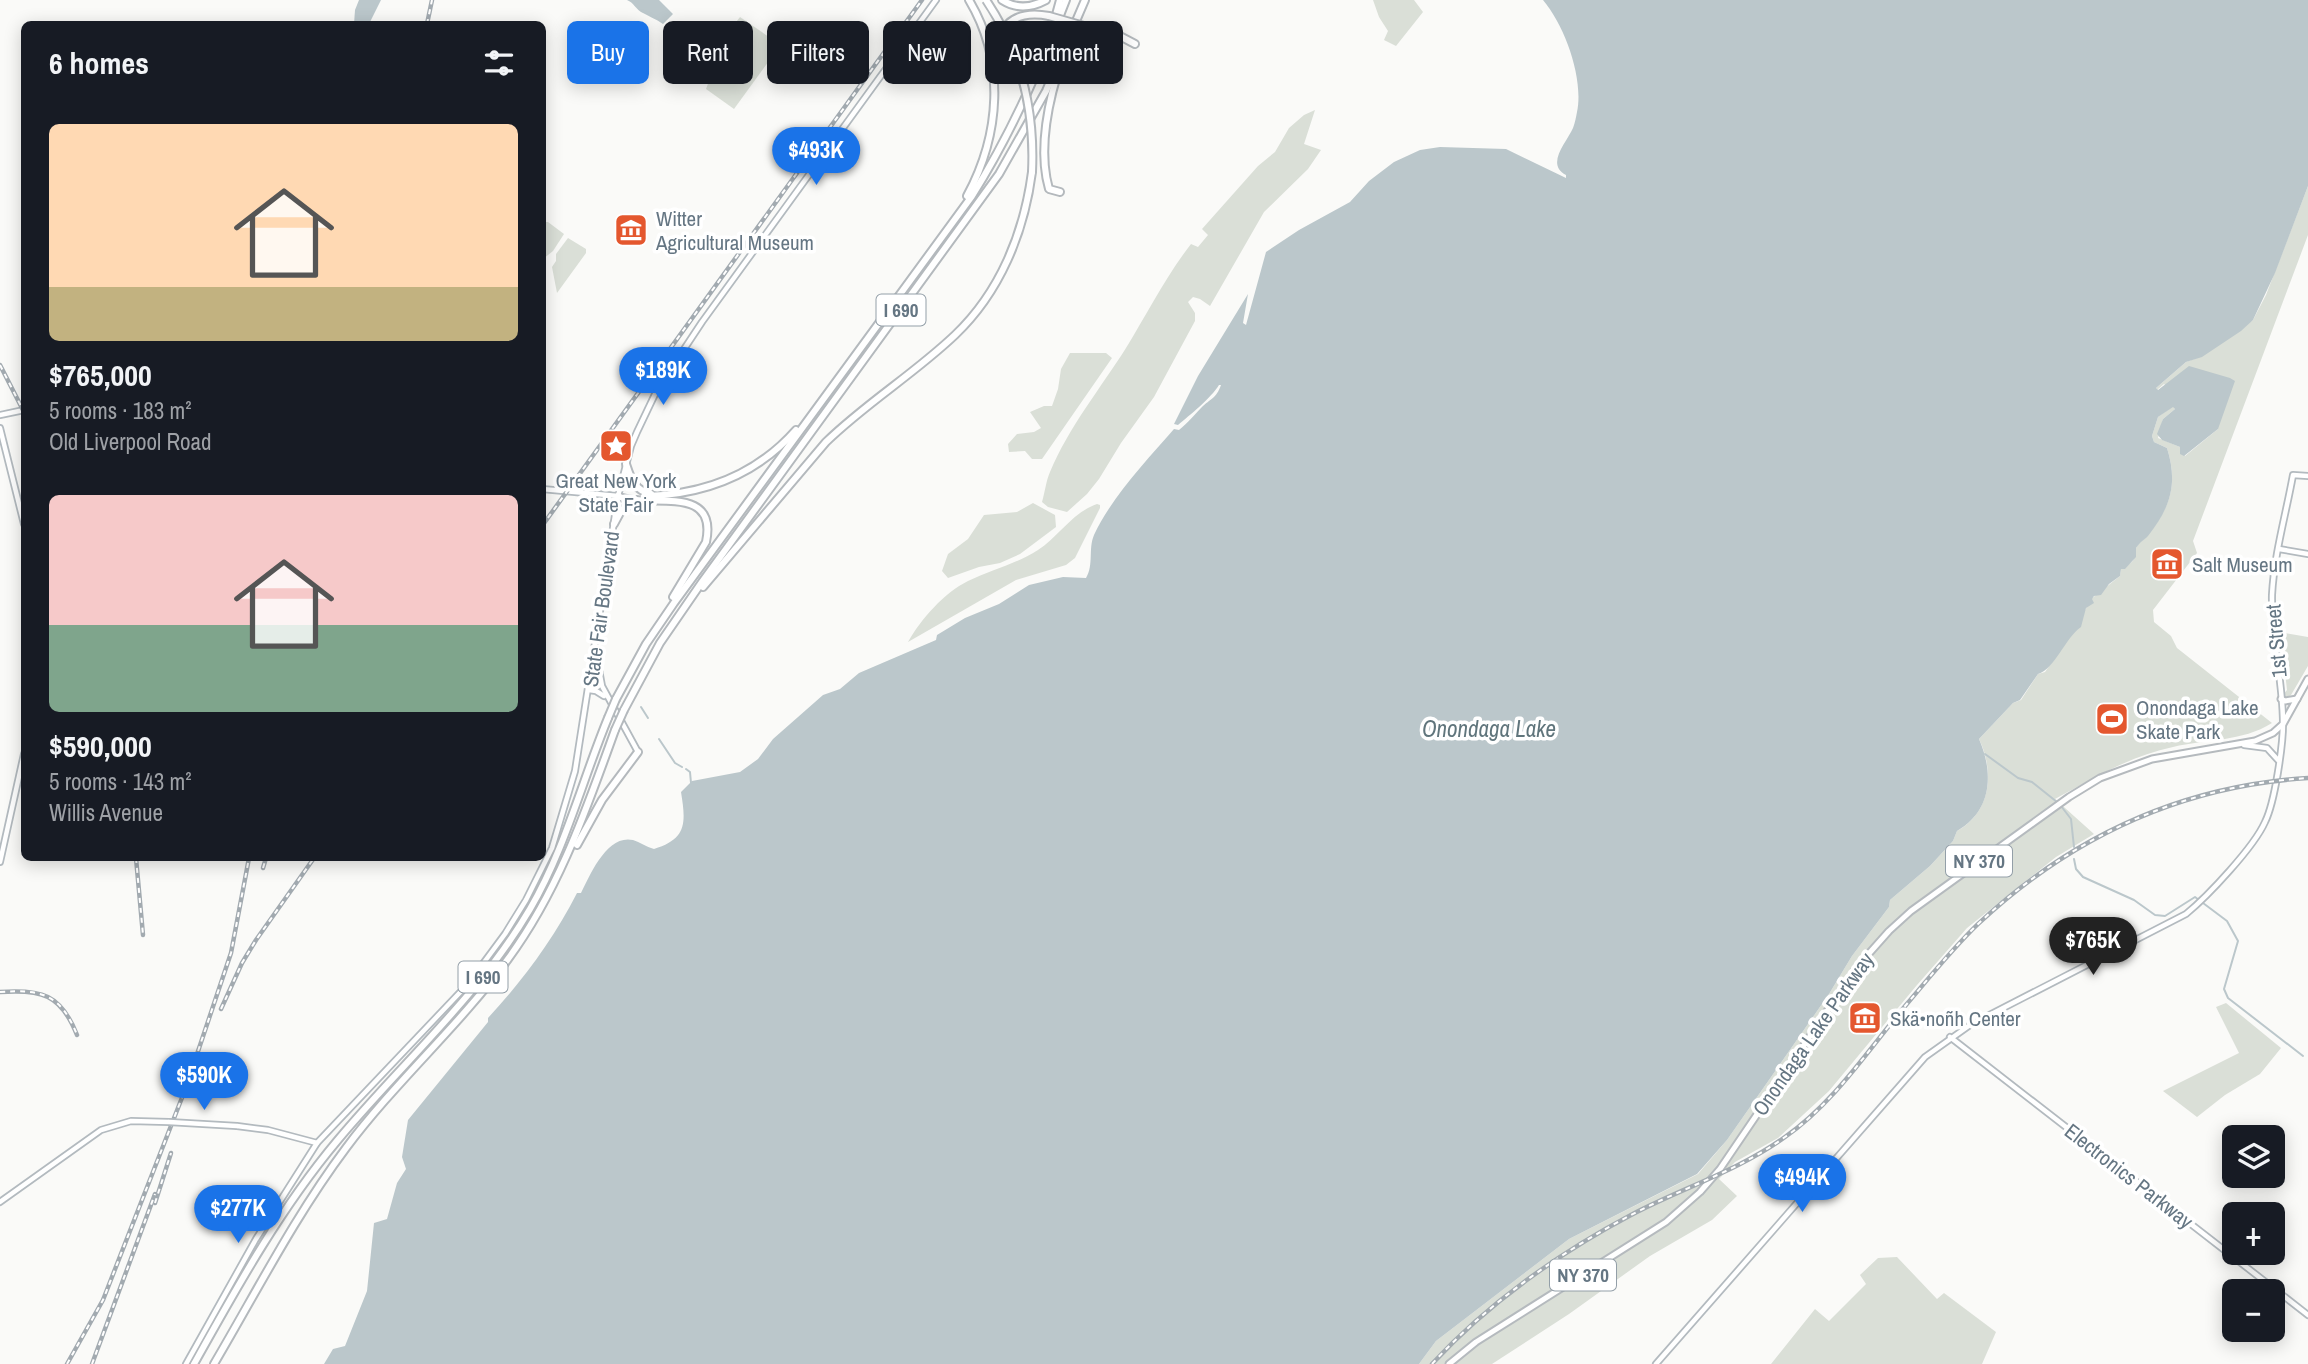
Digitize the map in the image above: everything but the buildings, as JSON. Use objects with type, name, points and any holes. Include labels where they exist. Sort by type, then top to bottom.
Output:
[{"type":"highway","points":[[969,0],[984,34],[993,73],[995,98]]},
{"type":"highway","points":[[687,604],[825,442],[848,420],[941,348],[975,312],[1000,276],[1017,239],[1028,197],[1032,172],[1031,117],[1023,77],[1007,35],[986,0]]},
{"type":"highway","points":[[1002,0],[1011,5],[1030,6],[1046,0]]},
{"type":"highway","points":[[1054,21],[1060,0]]},
{"type":"highway","name":"I 690","points":[[1058,21],[1066,0]]},
{"type":"highway","name":"I 690","points":[[1076,21],[1085,0]]},
{"type":"highway","points":[[945,230],[979,173],[992,130],[995,52],[1000,34],[1010,22],[1020,16],[1038,14],[1116,34],[1135,44]]},
{"type":"highway","name":"I 690","points":[[194,1364],[258,1253],[326,1154],[467,996],[509,942],[555,861],[608,718],[646,644],[971,196],[1017,117],[1033,84]]},
{"type":"highway","name":"I 690","points":[[214,1364],[298,1217],[334,1164],[392,1091],[504,965],[537,915],[579,830],[615,730],[654,653],[992,185],[1033,116],[1048,84]]},
{"type":"highway","points":[[1056,84],[1046,121],[1047,186],[1051,191],[1060,192]]},
{"type":"highway","points":[[618,496],[660,496],[697,491],[730,480],[777,448],[812,413]]},
{"type":"highway","points":[[626,464],[634,485],[644,493],[660,496]]},
{"type":"highway","points":[[618,496],[622,499],[679,501],[690,504],[705,519],[708,533],[701,555],[646,644]]},
{"type":"highway","points":[[614,524],[626,505],[637,500]]},
{"type":"highway","points":[[562,867],[602,800],[638,751]]},
{"type":"main road","name":"State Fair Boulevard","points":[[546,860],[569,797],[578,757],[618,496],[631,446],[676,360],[936,0]]},
{"type":"main road","points":[[0,415],[21,411]]},
{"type":"main road","points":[[0,428],[21,512]]},
{"type":"main road","name":"1st Street","points":[[1656,1364],[1925,1057],[1950,1037],[2167,926],[2201,901],[2258,835],[2270,813],[2283,724],[2272,593],[2292,475],[2308,476]]},
{"type":"main road","points":[[546,489],[618,496]]},
{"type":"main road","points":[[2279,549],[2308,554]]},
{"type":"main road","points":[[595,647],[599,678],[638,751]]},
{"type":"main road","points":[[2283,724],[2308,679]]},
{"type":"main road","points":[[589,690],[608,699]]},
{"type":"main road","points":[[2281,699],[2297,699]]},
{"type":"main road","name":"Onondaga Lake Parkway","points":[[1449,1364],[1476,1342],[1647,1234],[1686,1205],[1720,1169],[1857,967],[1878,942],[1911,911],[2100,778],[2140,762],[2167,755],[2236,745],[2266,737],[2283,724]]},
{"type":"main road","points":[[2236,745],[2262,746],[2270,749],[2278,760]]},
{"type":"main road","points":[[0,862],[21,768]]},
{"type":"main road","name":"State Fair Boulevard","points":[[186,1364],[256,1238],[317,1143],[467,984],[505,934],[546,861]]},
{"type":"main road","name":"Electronics Parkway","points":[[1950,1037],[2308,1315]]},
{"type":"main road","points":[[0,1202],[101,1130],[131,1121],[237,1126],[276,1132],[317,1143]]},
{"type":"shaded area","points":[[1373,0],[1414,0],[1423,12],[1396,46],[1384,40],[1388,31]]},
{"type":"shaded area","points":[[753,26],[767,36],[767,64],[753,83]]},
{"type":"shaded area","points":[[708,84],[752,84],[734,109],[706,89]]},
{"type":"shaded area","points":[[1315,110],[1304,144],[1321,150],[1308,169],[1264,212],[1210,306],[1193,297],[1188,302],[1195,313],[1195,321],[1154,397],[1099,479],[1067,512],[1048,507],[1042,502],[1058,455],[1173,269],[1191,244],[1198,247],[1208,235],[1202,229],[1258,166],[1275,152],[1289,128],[1304,115]]},
{"type":"shaded area","points":[[2308,186],[2308,235],[2193,541],[2197,553],[2153,610],[2154,622],[2171,636],[2177,648],[2272,723],[2249,734],[2185,744],[2142,756],[2112,768],[2055,799],[2094,834],[2056,857],[1967,928],[1829,1091],[1778,1138],[1735,1162],[1719,1179],[1737,1196],[1712,1220],[1650,1256],[1569,1314],[1492,1364],[1419,1364],[1436,1341],[1569,1239],[1698,1174],[1727,1140],[1829,994],[1852,956],[1889,907],[1890,900],[1930,866],[1953,841],[1957,831],[1977,813],[1987,790],[1988,778],[1979,739],[2013,703],[2021,700],[2038,674],[2045,672],[2073,632],[2091,599],[2120,576],[2121,568],[2133,561],[2137,546],[2155,525],[2167,505],[2172,472],[2167,448],[2154,442],[2152,436],[2158,417],[2173,406],[2175,409],[2163,419],[2158,438],[2180,447],[2185,456],[2218,429],[2164,384],[2157,390],[2156,388],[2186,362],[2202,356],[2253,320],[2266,295]]},
{"type":"shaded area","points":[[546,222],[564,234],[546,257]]},
{"type":"shaded area","points":[[568,238],[586,249],[586,253],[557,293],[552,267],[556,254]]},
{"type":"shaded area","points":[[1070,353],[1106,353],[1112,358],[1042,459],[1032,459],[1025,451],[1009,452],[1008,444],[1017,434],[1034,432],[1041,428],[1030,412],[1044,406],[1052,406],[1061,369]]},
{"type":"shaded area","points":[[1033,503],[1055,515],[1056,527],[1020,554],[1000,563],[948,578],[942,571],[948,554],[968,539],[984,515],[1017,512]]},
{"type":"shaded area","points":[[1097,504],[1100,508],[1075,558],[1066,565],[1016,580],[908,642],[919,624],[950,592],[968,581],[1038,550],[1080,513]]},
{"type":"shaded area","points":[[2278,628],[2283,628],[2285,633],[2308,637],[2308,666],[2291,695],[2285,699],[2283,695],[2287,690]]},
{"type":"shaded area","points":[[2226,1003],[2281,1048],[2260,1074],[2225,1095],[2197,1117],[2163,1091],[2239,1053],[2216,1007]]},
{"type":"shaded area","points":[[1897,1257],[1937,1299],[1944,1293],[1996,1332],[1982,1364],[1771,1364],[1815,1309],[1829,1321],[1866,1284],[1860,1275],[1878,1258]]},
{"type":"water","points":[[359,0],[381,0],[370,21],[354,21]]},
{"type":"water","points":[[627,0],[659,0],[673,14],[663,21],[663,24]]},
{"type":"water","name":"Onondaga Lake","points":[[1543,0],[2308,0],[2308,186],[2275,273],[2253,320],[2202,357],[2186,362],[2156,388],[2158,390],[2189,366],[2235,381],[2218,429],[2184,456],[2180,454],[2180,447],[2162,440],[2157,434],[2163,419],[2175,409],[2173,407],[2158,417],[2152,436],[2154,442],[2167,448],[2172,484],[2167,505],[2156,525],[2136,548],[2136,557],[2125,569],[2121,569],[2120,576],[2109,584],[2101,595],[2094,596],[2094,603],[2086,608],[2081,627],[2055,660],[2038,674],[2020,700],[2013,703],[1979,739],[1988,778],[1987,790],[1977,813],[1957,831],[1953,841],[1930,866],[1890,900],[1889,907],[1852,956],[1829,994],[1727,1140],[1697,1174],[1569,1239],[1436,1341],[1419,1364],[324,1364],[333,1349],[345,1346],[367,1291],[374,1223],[387,1219],[397,1183],[406,1169],[402,1157],[408,1120],[537,959],[607,849],[624,840],[633,840],[654,849],[673,840],[682,828],[684,813],[681,792],[692,781],[740,772],[758,759],[773,739],[823,695],[840,689],[859,673],[936,640],[937,635],[965,618],[999,604],[1029,585],[1063,577],[1086,578],[1090,568],[1094,535],[1110,507],[1174,429],[1179,430],[1219,390],[1221,385],[1178,425],[1174,424],[1198,376],[1248,294],[1243,323],[1246,325],[1266,252],[1350,202],[1369,181],[1394,162],[1420,150],[1440,147],[1506,149],[1566,178],[1557,165],[1557,159],[1574,124],[1578,84],[1565,38]]},
{"type":"waterway","points":[[641,707],[648,718]]},
{"type":"waterway","points":[[659,739],[675,763],[682,767]]},
{"type":"waterway","points":[[1985,754],[2018,778],[2032,782],[2057,802]]},
{"type":"waterway","points":[[686,769],[690,772],[691,783]]},
{"type":"waterway","points":[[2061,806],[2071,819],[2074,847]]},
{"type":"waterway","points":[[2074,859],[2076,869],[2083,877],[2134,900],[2155,915],[2165,916],[2195,897],[2227,921],[2238,941],[2224,989],[2228,998],[2303,1056]]},
{"type":"railway","points":[[428,21],[432,0]]},
{"type":"railway","points":[[546,520],[922,0]]},
{"type":"railway","points":[[0,365],[21,406]]},
{"type":"railway","points":[[1432,1364],[1500,1301],[1577,1246],[1650,1205],[1748,1160],[1803,1123],[1850,1075],[1968,934],[2014,893],[2051,866],[2130,821],[2172,805],[2261,783],[2308,778]]},
{"type":"railway","points":[[136,861],[143,935]]},
{"type":"railway","points":[[67,1364],[103,1300],[185,1090],[231,953],[248,861]]},
{"type":"railway","points":[[263,868],[265,861]]},
{"type":"railway","points":[[221,1009],[256,940],[312,861]]},
{"type":"railway","points":[[0,992],[38,993],[48,997],[64,1011],[77,1035]]},
{"type":"railway","points":[[155,1203],[171,1153]]},
{"type":"railway","points":[[92,1364],[155,1194]]},
{"type":"place","name":"Witter Agricultural Museum","points":[[631,230]]},
{"type":"place","name":"Great New York State Fair","points":[[616,446]]},
{"type":"place","name":"Salt Museum","points":[[2167,564]]},
{"type":"place","name":"Onondaga Lake Skate Park","points":[[2112,719]]},
{"type":"place","name":"Skä•noñh Center","points":[[1865,1018]]}]
